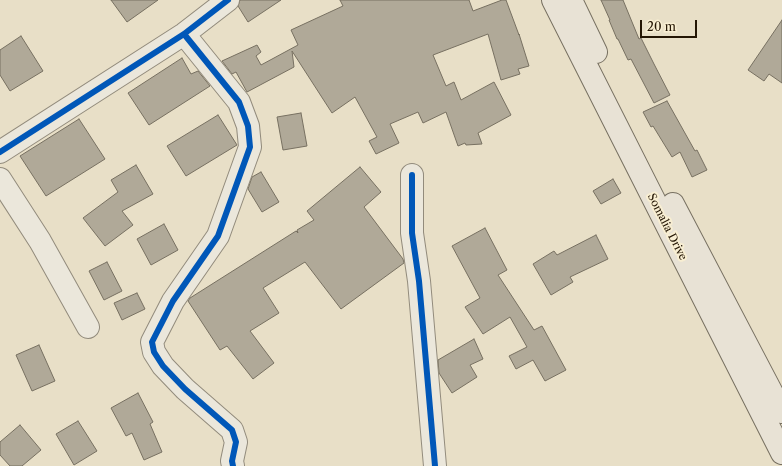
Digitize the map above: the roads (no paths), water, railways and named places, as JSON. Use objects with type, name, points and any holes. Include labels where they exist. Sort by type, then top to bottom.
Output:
[{"type":"main road","name":"Somalia Drive","points":[[554,0],[782,453]]},
{"type":"main road","name":"Somalia Drive","points":[[571,0],[638,138],[782,412]]},
{"type":"street","points":[[2,146],[184,34],[228,0]]},
{"type":"street","points":[[184,34],[239,102],[248,126],[250,147],[218,236],[173,301],[152,342],[154,352],[163,366],[185,389],[232,430],[236,442],[232,460],[233,466]]},
{"type":"street","points":[[412,175],[412,233],[419,281],[435,466]]},
{"type":"street","points":[[0,179],[40,241],[88,327]]}]
